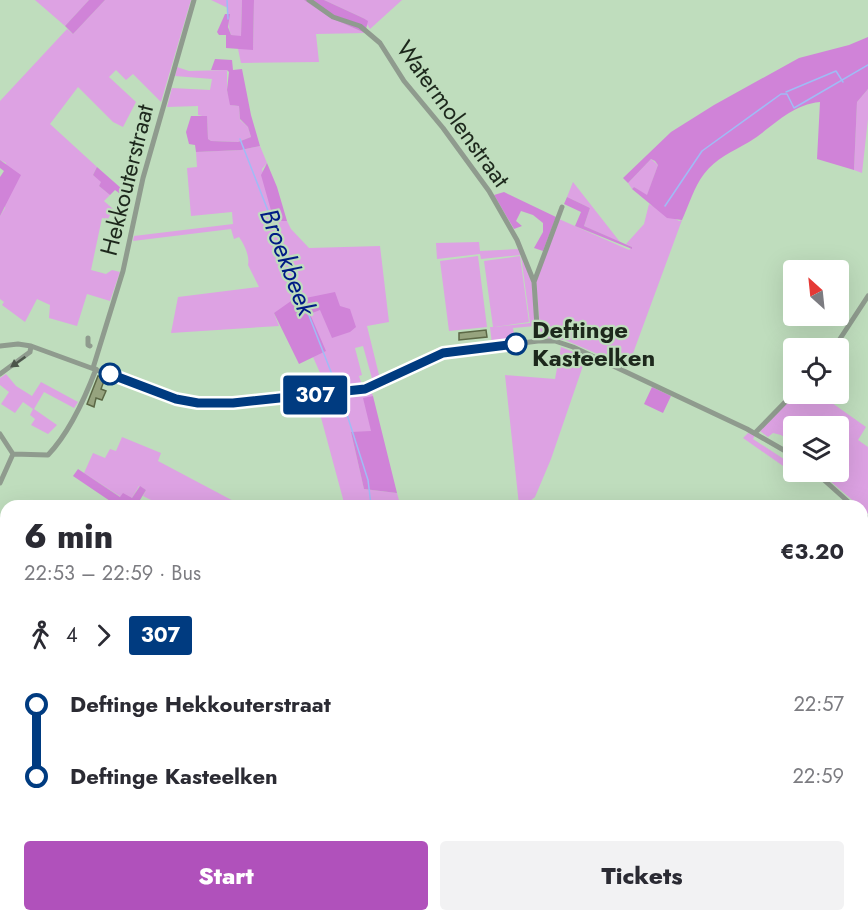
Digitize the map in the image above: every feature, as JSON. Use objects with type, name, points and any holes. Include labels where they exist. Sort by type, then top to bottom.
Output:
[{"type":"street","name":"Hekkouterstraat","points":[[13,454],[48,455],[61,438],[86,394],[94,368],[95,347],[123,271],[143,178],[194,0]]},
{"type":"street","name":"Watermolenstraat","points":[[309,0],[333,17],[360,26],[380,43],[404,81],[443,128],[489,191],[518,240],[534,282]]},
{"type":"street","points":[[538,341],[534,282],[562,207]]},
{"type":"street","points":[[841,338],[868,296]]},
{"type":"street","points":[[88,338],[88,345],[95,347]]},
{"type":"street","points":[[0,346],[18,344],[31,346],[176,399],[217,404],[365,389],[443,353],[538,341],[555,341],[573,347],[669,392],[755,433],[783,450]]},
{"type":"street","points":[[0,374],[30,352],[31,346]]},
{"type":"street","points":[[755,433],[783,404]]},
{"type":"street","points":[[0,434],[13,454],[0,483]]},
{"type":"street","points":[[826,482],[846,500]]},
{"type":"shaded area","points":[[35,0],[89,0],[65,26]]},
{"type":"shaded area","points":[[89,0],[105,0],[73,34],[65,26]]},
{"type":"shaded area","points":[[105,0],[191,0],[161,102],[133,74],[126,80],[116,70],[109,77],[136,102],[123,127],[113,122],[78,87],[50,124],[97,167],[93,175],[102,182],[99,186],[110,195],[104,201],[113,209],[108,219],[102,218],[91,270],[106,274],[112,270],[120,272],[110,301],[87,294],[77,326],[49,318],[50,305],[37,299],[25,322],[2,305],[4,302],[0,299],[0,216],[5,208],[6,163],[0,160],[0,101],[67,29],[73,34]]},
{"type":"shaded area","points":[[211,0],[242,0],[241,37],[231,35],[228,8]]},
{"type":"shaded area","points":[[242,0],[254,0],[253,50],[226,48],[226,35],[219,35],[217,32],[225,14],[230,14],[228,27],[231,35],[241,36]]},
{"type":"shaded area","points":[[254,0],[304,0],[329,17],[365,33],[316,34],[319,62],[241,63],[238,49],[253,49]]},
{"type":"shaded area","points":[[304,0],[324,0],[363,18],[368,21],[365,33],[329,17]]},
{"type":"shaded area","points":[[324,0],[402,0],[370,29],[363,18]]},
{"type":"shaded area","points":[[868,37],[868,89],[857,102],[854,170],[817,159],[820,102],[791,112],[714,164],[697,185],[682,220],[667,218],[632,189],[634,187],[647,195],[658,165],[655,161],[651,159],[628,183],[623,178],[671,132],[714,105],[799,58],[849,45]]},
{"type":"shaded area","points":[[215,59],[232,60],[233,70],[242,69],[260,146],[241,150],[196,152],[195,145],[189,144],[186,132],[191,116],[207,116],[208,139],[211,141],[238,142],[251,137],[248,127],[240,119],[239,106],[230,105],[227,90],[229,72],[211,70]]},
{"type":"shaded area","points":[[177,67],[189,71],[227,70],[227,90],[231,105],[239,106],[240,120],[248,127],[251,137],[238,142],[211,141],[208,139],[207,117],[198,115],[198,106],[167,107],[172,88],[210,90],[212,79],[175,76]]},
{"type":"shaded area","points":[[868,89],[868,119],[862,173],[854,170],[857,102]]},
{"type":"shaded area","points":[[260,146],[267,163],[262,169],[274,221],[287,221],[291,229],[309,248],[380,246],[389,322],[367,326],[380,379],[373,382],[363,346],[355,348],[362,375],[359,376],[362,385],[346,387],[342,375],[332,379],[338,388],[324,390],[321,375],[313,357],[325,351],[309,315],[319,310],[340,306],[274,313],[279,326],[171,333],[178,297],[259,287],[248,265],[246,250],[239,237],[234,239],[231,229],[133,241],[134,236],[233,224],[232,212],[191,216],[187,168],[197,167],[196,152],[241,150]]},
{"type":"shaded area","points":[[651,159],[658,165],[647,196],[634,187],[632,189],[628,183]]},
{"type":"shaded area","points":[[0,160],[21,175],[0,216],[0,177],[4,171],[0,168]]},
{"type":"shaded area","points":[[267,163],[287,221],[274,221],[261,175]]},
{"type":"shaded area","points":[[97,167],[122,189],[119,193],[115,190],[110,195],[99,186],[101,182],[93,175]]},
{"type":"shaded area","points":[[573,182],[620,242],[584,226],[590,208],[567,197]]},
{"type":"shaded area","points":[[504,192],[556,217],[543,251],[534,248],[543,232],[543,223],[533,215],[521,211],[516,221],[522,226],[514,229],[494,195]]},
{"type":"shaded area","points":[[567,197],[590,208],[584,226],[632,247],[632,249],[575,226],[581,212],[564,204]]},
{"type":"shaded area","points":[[649,204],[679,221],[682,220],[628,367],[565,340],[541,338],[536,282],[559,219],[629,250],[632,247],[626,244],[644,224]]},
{"type":"shaded area","points":[[479,242],[480,251],[519,249],[532,283],[535,326],[513,328],[515,341],[492,344],[490,327],[493,327],[484,261],[520,256],[529,322],[495,327],[530,323],[521,255],[481,259],[480,254],[437,259],[436,243]]},
{"type":"shaded area","points":[[478,256],[487,327],[449,331],[440,261]]},
{"type":"shaded area","points":[[335,292],[340,306],[350,309],[356,327],[350,332],[332,338],[320,310],[310,314],[326,351],[299,364],[274,313],[291,301]]},
{"type":"shaded area","points":[[561,347],[586,357],[551,459],[535,497],[531,500],[518,500],[505,375],[555,379]]},
{"type":"shaded area","points":[[6,374],[16,386],[32,396],[41,382],[78,402],[74,408],[44,392],[34,409],[57,425],[48,434],[31,425],[35,419],[30,415],[33,409],[23,402],[15,413],[1,404],[9,392],[0,385],[0,378]]},
{"type":"shaded area","points":[[652,387],[671,396],[663,413],[644,404]]},
{"type":"shaded area","points":[[371,391],[373,396],[364,399],[372,432],[351,432],[364,489],[397,493],[399,500],[343,500],[316,399]]},
{"type":"shaded area","points":[[373,396],[397,493],[364,489],[351,432],[371,431],[363,398]]},
{"type":"shaded area","points":[[786,404],[834,404],[866,427],[858,440],[868,447],[868,500],[852,500],[831,482],[849,482],[849,416],[783,416],[783,436],[773,433],[768,437],[760,431]]},
{"type":"shaded area","points":[[748,433],[755,435],[753,439],[783,458],[783,466],[743,438]]},
{"type":"shaded area","points":[[122,437],[161,453],[158,461],[232,500],[151,500],[143,496],[146,490],[139,486],[132,498],[121,497],[84,473],[93,453],[105,458],[110,449],[116,451]]},
{"type":"shaded area","points":[[78,469],[120,497],[123,493],[132,498],[140,486],[146,490],[140,500],[109,500],[73,476]]},
{"type":"building","points":[[486,330],[487,337],[459,340],[459,333]]},
{"type":"building","points":[[98,376],[105,378],[101,389],[106,391],[102,400],[96,398],[94,407],[87,404]]},
{"type":"waterway","name":"Broekbeek","points":[[227,0],[228,19]]},
{"type":"waterway","points":[[665,206],[702,151],[781,94],[787,94],[794,108],[868,65]]},
{"type":"waterway","points":[[786,92],[836,71],[843,82]]},
{"type":"waterway","name":"Broekbeek","points":[[240,139],[333,377],[338,382]]},
{"type":"waterway","name":"Broekbeek","points":[[341,396],[368,480],[370,500]]},
{"type":"bus line","name":"307","points":[[110,374],[176,399],[198,403],[233,403],[365,389],[443,353],[516,344]]},
{"type":"place","name":"Deftinge Kasteelken","points":[[516,344]]}]
